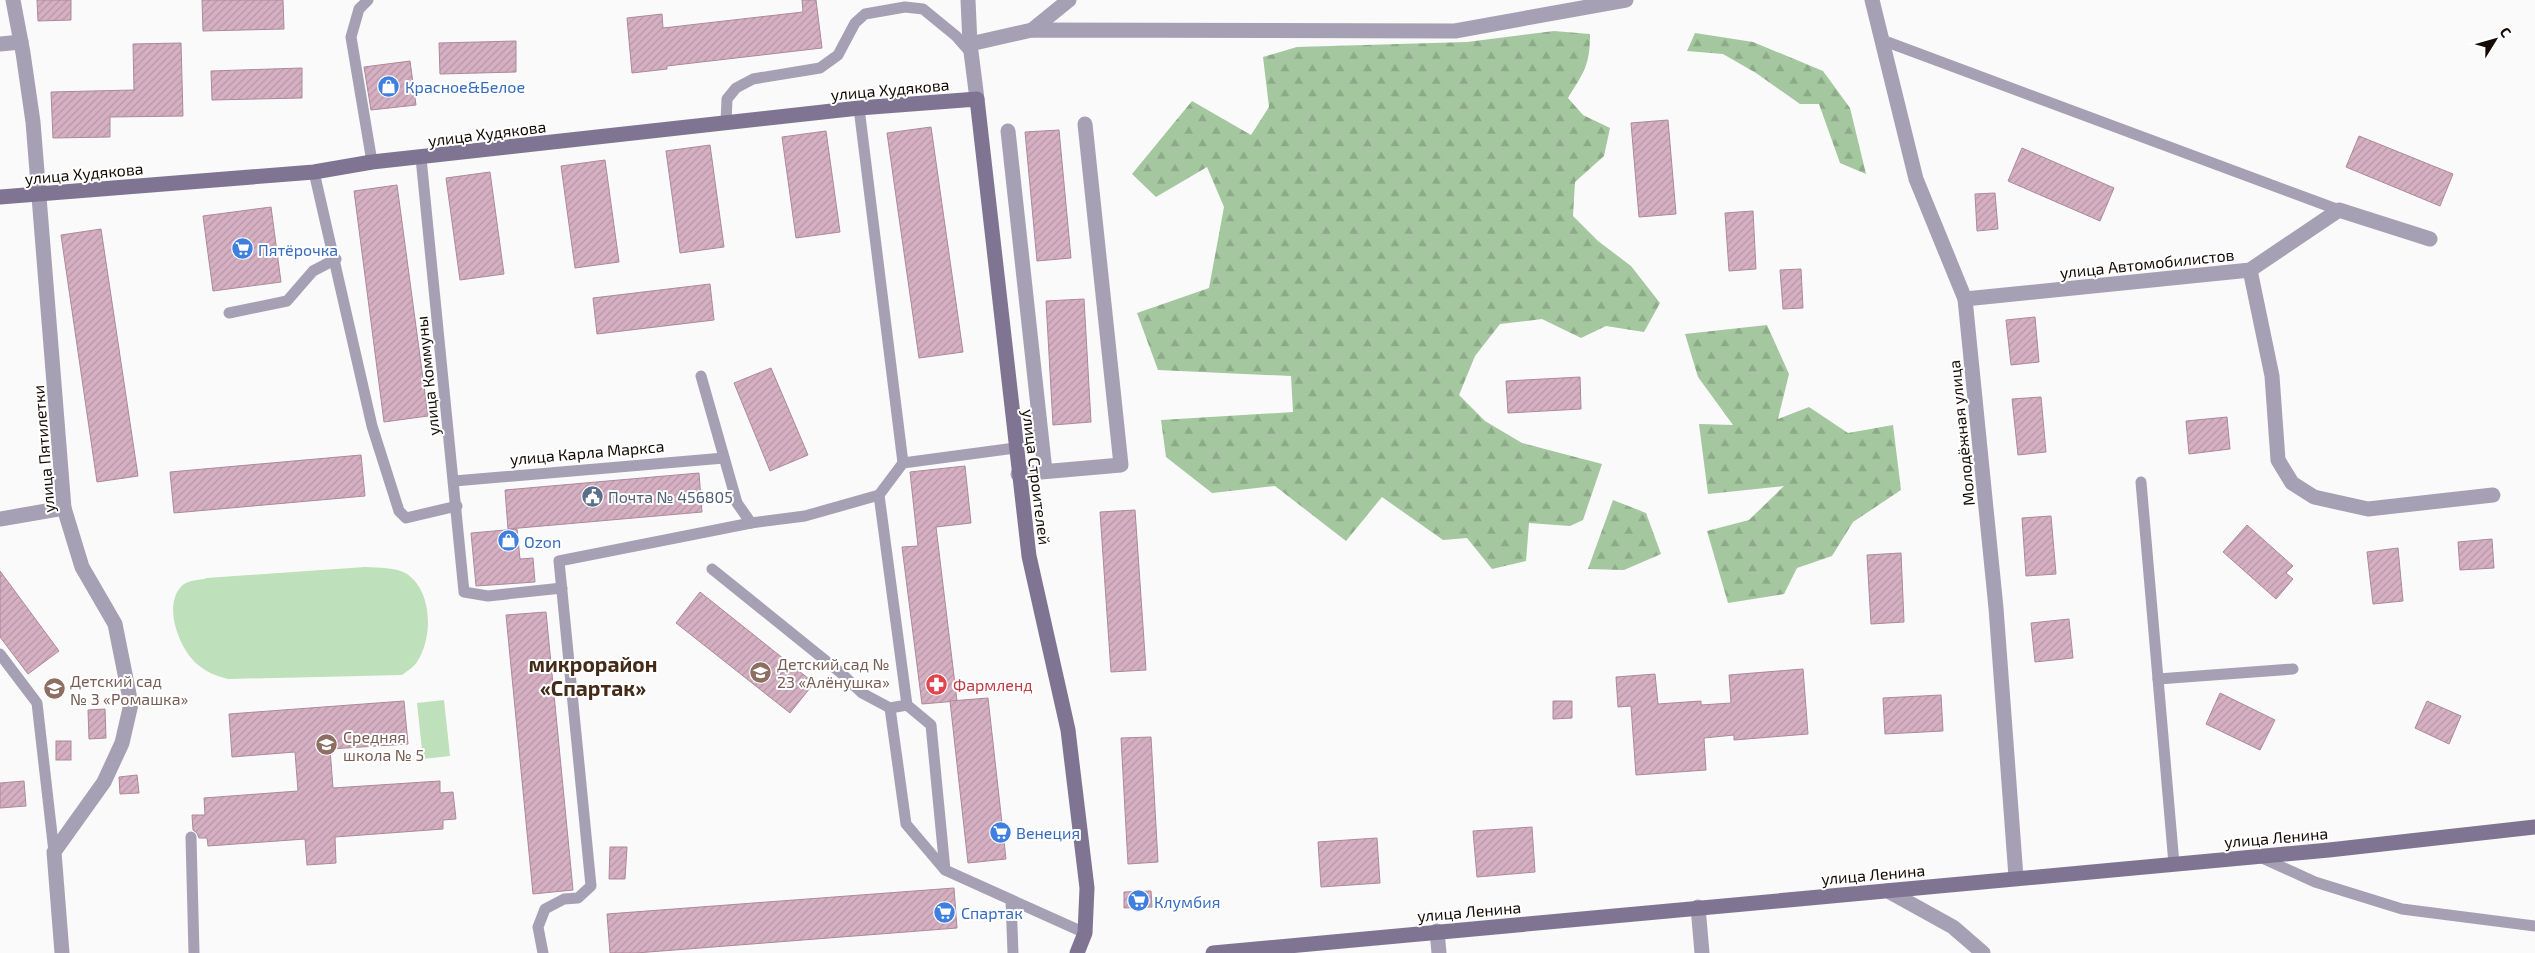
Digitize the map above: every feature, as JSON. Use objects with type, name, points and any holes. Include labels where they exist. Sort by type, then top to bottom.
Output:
[{"type":"street","name":"улица Пятилетки","points":[[13,0],[33,122],[64,508],[82,567],[115,624],[131,704],[122,743],[104,782],[54,852]]},
{"type":"street","name":"улица Строителей","points":[[968,0],[970,48],[1018,474],[1029,556],[1068,730],[1087,888],[1085,933],[1077,953]]},
{"type":"street","points":[[1032,30],[1069,0]]},
{"type":"street","points":[[970,48],[1032,30],[1454,32],[1626,0]]},
{"type":"street","name":"Молодёжная улица","points":[[1872,0],[1916,179],[1965,300],[1996,608],[2016,878]]},
{"type":"street","points":[[0,44],[21,42]]},
{"type":"street","name":"улица Худякова","points":[[0,197],[314,172],[372,162],[859,108],[977,99]]},
{"type":"street","points":[[1018,474],[1121,465],[1085,124]]},
{"type":"street","points":[[1008,131],[1045,471]]},
{"type":"street","points":[[2339,210],[2430,239]]},
{"type":"street","name":"улица Автомобилистов","points":[[1965,300],[2250,270],[2339,210]]},
{"type":"street","points":[[2250,270],[2272,376],[2278,460],[2292,483],[2314,497],[2368,509],[2493,495]]},
{"type":"street","points":[[0,519],[64,508]]},
{"type":"street","name":"улица Ленина","points":[[1213,953],[2258,856],[2535,826]]},
{"type":"street","points":[[54,852],[62,953]]},
{"type":"street","points":[[1888,891],[1953,927],[1983,953]]},
{"type":"street","points":[[1698,907],[1702,953]]},
{"type":"street","points":[[1437,931],[1439,953]]},
{"type":"lane","points":[[368,0],[359,9],[351,37],[372,162]]},
{"type":"lane","points":[[726,123],[728,99],[736,88],[753,79],[820,68],[838,55],[855,23],[864,14],[905,7],[923,10],[970,48]]},
{"type":"lane","points":[[1882,40],[2339,210]]},
{"type":"lane","points":[[543,953],[538,927],[545,909],[564,899],[578,898],[591,886],[559,561],[751,523],[805,516],[879,495],[903,463],[859,108]]},
{"type":"lane","name":"улица Коммуны","points":[[421,158],[457,506],[464,592],[488,596],[562,588]]},
{"type":"lane","points":[[314,172],[336,259],[372,426],[399,511],[406,518],[457,506]]},
{"type":"lane","points":[[229,313],[287,301],[313,271],[336,259]]},
{"type":"lane","points":[[701,376],[737,503],[751,523]]},
{"type":"lane","points":[[903,463],[1015,448]]},
{"type":"lane","name":"улица Карла Маркса","points":[[454,481],[724,458]]},
{"type":"lane","points":[[2141,482],[2174,864]]},
{"type":"lane","points":[[879,495],[907,705],[931,725],[945,870]]},
{"type":"lane","points":[[712,569],[841,672],[862,693],[890,708],[907,705]]},
{"type":"lane","points":[[0,654],[37,703],[54,852]]},
{"type":"lane","points":[[2158,679],[2293,669]]},
{"type":"lane","points":[[890,708],[906,824],[945,870],[1085,933]]},
{"type":"lane","points":[[191,836],[194,953]]},
{"type":"lane","points":[[2258,856],[2315,882],[2402,909],[2535,926]]},
{"type":"lane","points":[[1011,900],[1013,953]]},
{"type":"green space","points":[[1554,31],[1590,34],[1589,53],[1585,68],[1568,98],[1583,115],[1610,128],[1604,156],[1575,182],[1573,216],[1598,241],[1631,266],[1660,303],[1644,332],[1606,326],[1581,338],[1542,319],[1500,324],[1475,356],[1459,395],[1485,421],[1522,443],[1602,464],[1583,520],[1570,526],[1529,523],[1526,561],[1492,569],[1467,538],[1443,540],[1382,497],[1346,541],[1275,486],[1212,493],[1166,457],[1161,420],[1293,412],[1291,376],[1158,370],[1137,313],[1209,288],[1224,207],[1207,167],[1156,197],[1132,174],[1192,101],[1251,135],[1269,107],[1263,57],[1297,47],[1467,42]]},
{"type":"green space","points":[[1695,33],[1753,42],[1823,71],[1850,108],[1866,174],[1840,163],[1819,104],[1800,104],[1756,73],[1723,54],[1687,51]]},
{"type":"green space","points":[[1767,325],[1789,374],[1778,419],[1809,407],[1848,433],[1893,425],[1901,490],[1853,522],[1832,556],[1797,568],[1784,594],[1728,603],[1707,531],[1749,520],[1784,486],[1708,494],[1699,424],[1733,425],[1698,377],[1685,334]]},
{"type":"green space","points":[[1613,500],[1646,513],[1661,554],[1624,570],[1588,569]]},
{"type":"green space","points":[[365,567],[392,569],[407,574],[416,582],[426,603],[428,628],[426,641],[416,664],[402,675],[228,679],[219,677],[197,664],[184,648],[179,637],[173,613],[174,602],[177,592],[186,583],[207,578]]},
{"type":"green space","points":[[444,700],[450,756],[423,759],[417,703]]},
{"type":"building","points":[[37,0],[71,0],[71,20],[38,21]]},
{"type":"building","points":[[202,0],[283,0],[284,29],[203,31]]},
{"type":"building","points":[[802,0],[816,0],[822,48],[667,66],[667,69],[632,73],[627,18],[662,14],[663,28],[803,12]]},
{"type":"building","points":[[516,41],[516,72],[440,74],[439,43]]},
{"type":"building","points":[[181,43],[183,116],[110,117],[110,137],[53,138],[51,92],[134,90],[133,44]]},
{"type":"building","name":"Красное&Белое","points":[[410,61],[416,105],[371,110],[364,67]]},
{"type":"building","points":[[302,68],[302,98],[212,100],[211,71]]},
{"type":"building","points":[[1668,120],[1676,214],[1639,217],[1631,123]]},
{"type":"building","points":[[931,127],[963,352],[919,358],[887,133]]},
{"type":"building","points":[[1059,130],[1071,258],[1037,261],[1025,132]]},
{"type":"building","points":[[826,131],[840,232],[796,238],[782,137]]},
{"type":"building","points":[[2359,136],[2453,174],[2440,206],[2346,167]]},
{"type":"building","points":[[710,145],[724,247],[680,253],[666,151]]},
{"type":"building","points":[[2022,148],[2114,188],[2100,221],[2008,181]]},
{"type":"building","points":[[605,160],[619,262],[575,268],[561,166]]},
{"type":"building","points":[[490,172],[504,274],[460,280],[446,178]]},
{"type":"building","points":[[397,185],[428,416],[384,422],[354,191]]},
{"type":"building","points":[[1995,193],[1998,229],[1977,231],[1975,194]]},
{"type":"building","name":"Пятёрочка","points":[[271,207],[281,282],[213,291],[203,216]]},
{"type":"building","points":[[1753,211],[1756,269],[1729,271],[1725,213]]},
{"type":"building","points":[[101,229],[138,476],[97,482],[61,235]]},
{"type":"building","points":[[1801,269],[1803,308],[1783,309],[1780,270]]},
{"type":"building","points":[[710,284],[714,320],[597,334],[593,298]]},
{"type":"building","points":[[1084,299],[1091,422],[1053,425],[1046,301]]},
{"type":"building","points":[[2035,317],[2039,362],[2011,365],[2006,320]]},
{"type":"building","points":[[771,368],[808,455],[770,471],[734,383]]},
{"type":"building","points":[[1580,377],[1581,409],[1508,413],[1506,381]]},
{"type":"building","points":[[2041,397],[2046,452],[2018,455],[2012,399]]},
{"type":"building","points":[[2227,417],[2230,449],[2189,454],[2186,421]]},
{"type":"building","points":[[361,455],[365,496],[174,513],[170,472]]},
{"type":"building","points":[[965,466],[971,523],[936,527],[957,701],[922,704],[902,547],[918,546],[910,472]]},
{"type":"building","points":[[699,473],[702,512],[508,529],[505,490]]},
{"type":"building","points":[[1135,510],[1146,670],[1111,672],[1100,512]]},
{"type":"building","points":[[2051,516],[2056,574],[2026,576],[2022,518]]},
{"type":"building","points":[[2247,525],[2293,566],[2286,573],[2293,579],[2276,599],[2223,552]]},
{"type":"building","points":[[517,529],[520,559],[533,558],[535,582],[476,586],[471,533]]},
{"type":"building","points":[[2492,539],[2494,568],[2460,570],[2458,542]]},
{"type":"building","points":[[2398,548],[2403,601],[2373,604],[2367,552]]},
{"type":"building","points":[[1901,553],[1904,622],[1871,624],[1867,555]]},
{"type":"building","points":[[0,571],[59,651],[28,674],[0,637]]},
{"type":"building","points":[[700,592],[814,683],[790,713],[676,623]]},
{"type":"building","points":[[546,612],[573,890],[533,894],[506,615]]},
{"type":"building","points":[[2069,619],[2073,658],[2035,662],[2031,623]]},
{"type":"building","points":[[1803,669],[1808,734],[1734,740],[1734,735],[1704,738],[1706,770],[1636,775],[1631,706],[1618,707],[1616,677],[1655,674],[1658,704],[1701,701],[1701,705],[1731,703],[1729,675]]},
{"type":"building","points":[[2220,693],[2275,720],[2260,750],[2206,724]]},
{"type":"building","points":[[1941,695],[1943,731],[1885,734],[1883,698]]},
{"type":"building","points":[[988,698],[1006,859],[968,863],[950,701]]},
{"type":"building","points":[[404,701],[408,744],[330,749],[333,788],[440,781],[440,793],[453,792],[456,819],[443,820],[443,829],[335,837],[336,863],[307,865],[305,839],[208,846],[207,838],[199,838],[193,830],[192,815],[205,815],[204,798],[298,791],[295,752],[232,757],[229,714]]},
{"type":"building","points":[[1553,701],[1572,701],[1572,718],[1553,719]]},
{"type":"building","points":[[2427,701],[2461,716],[2449,744],[2415,728]]},
{"type":"building","points":[[105,709],[106,738],[89,739],[88,710]]},
{"type":"building","points":[[1151,737],[1158,862],[1128,864],[1121,738]]},
{"type":"building","points":[[56,741],[71,741],[71,760],[56,760]]},
{"type":"building","points":[[137,775],[139,793],[120,794],[119,777]]},
{"type":"building","points":[[24,781],[26,806],[0,808],[0,783]]},
{"type":"building","points":[[1532,827],[1535,872],[1477,877],[1473,831]]},
{"type":"building","points":[[1377,838],[1380,883],[1321,887],[1318,842]]},
{"type":"building","points":[[610,847],[627,847],[625,879],[609,879]]},
{"type":"building","points":[[954,888],[957,928],[636,953],[610,953],[607,914]]},
{"type":"building","points":[[1151,891],[1152,907],[1124,908],[1124,892]]},
{"type":"place","name":"Красное&Белое","points":[[389,86]]},
{"type":"place","name":"Пятёрочка","points":[[242,249]]},
{"type":"place","name":"Почта № 456805","points":[[592,496]]},
{"type":"place","name":"Ozon","points":[[508,541]]},
{"type":"place","name":"Детский сад № 23 «Алёнушка»","points":[[761,672]]},
{"type":"place","name":"Фармленд","points":[[937,684]]},
{"type":"place","name":"Детский сад № 3 «Ромашка»","points":[[54,689]]},
{"type":"place","name":"Средняя школа № 5","points":[[327,745]]},
{"type":"place","name":"Венеция","points":[[1000,832]]},
{"type":"place","name":"Клумбия","points":[[1138,901]]},
{"type":"place","name":"Спартак","points":[[945,912]]},
{"type":"district","name":"микрорайон «Спартак»","points":[[593,675]]}]
